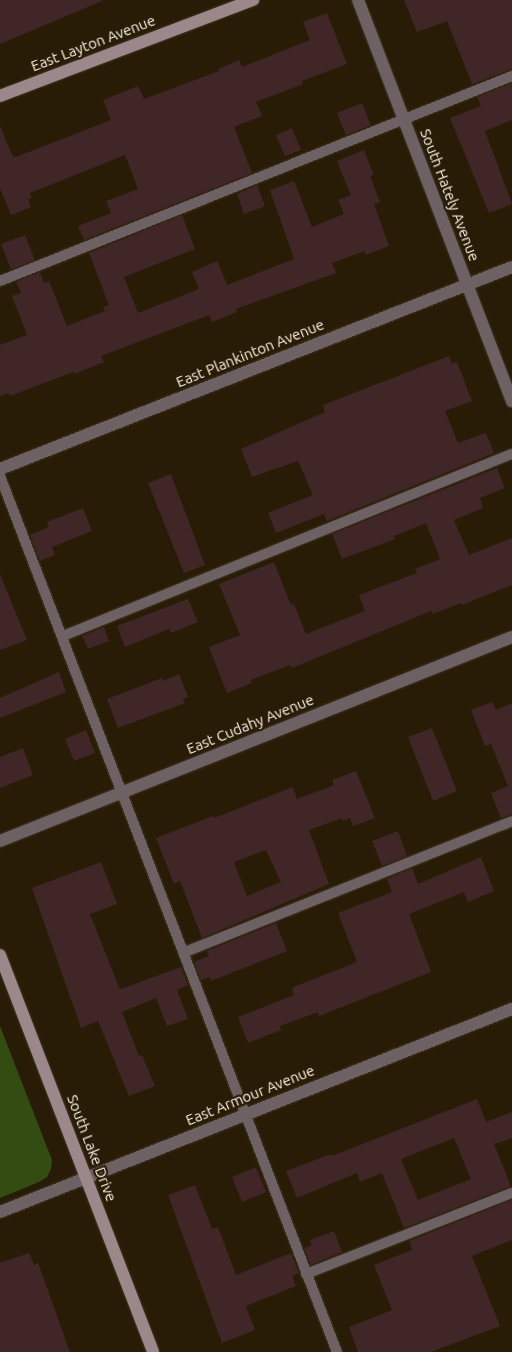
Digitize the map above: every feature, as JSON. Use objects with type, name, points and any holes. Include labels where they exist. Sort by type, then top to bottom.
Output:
[{"type":"main road","name":"East Layton Avenue","points":[[0,96],[253,0]]},
{"type":"main road","name":"South Lake Drive","points":[[0,955],[153,1352]]},
{"type":"street","name":"South Hately Avenue","points":[[358,0],[512,402]]},
{"type":"street","name":"East Plankinton Avenue","points":[[0,469],[512,267]]},
{"type":"street","name":"East Cudahy Avenue","points":[[0,841],[512,637]]},
{"type":"street","name":"East Armour Avenue","points":[[0,1212],[512,1009]]},
{"type":"lane","points":[[0,281],[403,118],[512,76]]},
{"type":"lane","points":[[62,636],[512,454]]},
{"type":"lane","points":[[0,476],[337,1352]]},
{"type":"lane","points":[[184,952],[512,821]]},
{"type":"lane","points":[[306,1274],[512,1193]]},
{"type":"green space","points":[[0,1026],[52,1160],[51,1169],[47,1177],[0,1198]]},
{"type":"building","points":[[0,0],[102,0],[102,1],[0,44]]},
{"type":"building","points":[[404,0],[512,0],[512,69],[472,84],[447,21],[417,32]]},
{"type":"building","points":[[327,13],[347,64],[302,81],[303,84],[256,102],[262,116],[234,127],[252,173],[84,240],[78,226],[111,213],[106,201],[138,189],[125,155],[30,193],[32,198],[28,199],[31,207],[11,215],[0,188],[0,126],[13,157],[16,157],[111,120],[103,100],[138,86],[144,99],[219,71],[218,69],[239,60],[242,67],[310,40],[303,22]]},
{"type":"building","points":[[512,83],[512,120],[485,131],[512,204],[489,213],[450,118],[481,106],[477,97]]},
{"type":"building","points":[[362,103],[371,125],[346,135],[337,113]]},
{"type":"building","points":[[292,128],[301,150],[285,156],[276,135]]},
{"type":"building","points":[[364,150],[374,175],[370,176],[380,202],[374,204],[389,246],[366,255],[364,251],[332,263],[336,273],[236,309],[237,312],[212,322],[209,315],[101,356],[104,362],[74,374],[73,372],[10,396],[8,393],[0,396],[0,345],[27,335],[12,296],[21,293],[16,282],[40,272],[44,283],[49,281],[67,326],[105,311],[103,307],[109,305],[89,253],[182,215],[195,249],[124,277],[138,313],[199,289],[192,272],[217,261],[227,285],[294,259],[270,190],[294,181],[312,227],[344,214],[338,200],[351,195],[337,161]]},
{"type":"building","points":[[257,185],[265,206],[244,214],[237,194]]},
{"type":"building","points":[[25,235],[35,260],[11,269],[1,244]]},
{"type":"building","points":[[449,356],[452,364],[457,362],[472,401],[445,411],[458,443],[486,433],[494,453],[327,521],[324,514],[276,533],[268,513],[313,495],[298,461],[252,477],[241,449],[325,412],[323,405]]},
{"type":"building","points":[[497,468],[505,488],[480,498],[483,508],[454,520],[469,555],[512,538],[512,585],[462,605],[461,603],[433,614],[431,611],[292,668],[290,665],[251,680],[252,683],[227,693],[209,647],[240,635],[219,584],[274,562],[291,605],[294,604],[306,634],[365,611],[359,595],[417,573],[415,569],[440,559],[426,523],[394,536],[395,539],[342,559],[332,534]]},
{"type":"building","points":[[171,474],[205,565],[184,573],[148,483]]},
{"type":"building","points":[[83,508],[92,531],[52,547],[55,555],[40,561],[30,535],[49,527],[47,522]]},
{"type":"building","points":[[0,574],[27,640],[0,650]]},
{"type":"building","points":[[188,599],[198,622],[171,633],[169,629],[125,647],[117,626]]},
{"type":"building","points":[[104,627],[109,641],[88,649],[82,636]]},
{"type":"building","points":[[59,672],[66,692],[0,718],[0,698]]},
{"type":"building","points":[[179,674],[188,697],[183,699],[185,703],[118,728],[107,699],[162,678],[163,681]]},
{"type":"building","points":[[492,702],[496,710],[512,703],[512,814],[501,818],[491,793],[508,786],[491,744],[485,746],[471,710]]},
{"type":"building","points":[[432,728],[457,791],[433,801],[408,737]]},
{"type":"building","points":[[86,730],[95,753],[74,761],[65,739]]},
{"type":"building","points":[[23,748],[33,775],[0,788],[0,757]]},
{"type":"building","points":[[356,771],[375,818],[353,826],[350,818],[343,821],[342,818],[309,830],[329,884],[202,938],[180,881],[174,884],[156,838],[293,787],[297,799],[334,785],[332,780]],"holes":[[[266,850],[281,882],[247,896],[234,862]]]},
{"type":"building","points":[[398,831],[407,856],[382,866],[372,841]]},
{"type":"building","points":[[481,857],[494,891],[468,902],[464,892],[409,914],[431,972],[319,1016],[318,1012],[280,1026],[281,1030],[248,1043],[238,1017],[294,995],[292,989],[296,986],[357,962],[338,913],[392,892],[387,879],[412,868],[418,884]]},
{"type":"building","points":[[101,862],[117,904],[90,914],[119,987],[121,989],[181,967],[188,985],[177,990],[188,1019],[167,1026],[156,998],[122,1012],[139,1056],[142,1055],[155,1086],[129,1096],[98,1021],[81,1028],[32,888]]},
{"type":"building","points":[[276,923],[287,951],[211,981],[210,977],[201,980],[194,962],[209,956],[207,951]]},
{"type":"building","points":[[477,1099],[486,1122],[512,1112],[512,1138],[494,1144],[511,1186],[404,1228],[382,1173],[360,1182],[357,1173],[297,1198],[286,1171],[331,1154],[332,1156]],"holes":[[[454,1138],[471,1179],[418,1200],[401,1159]]]},
{"type":"building","points":[[256,1167],[266,1192],[242,1202],[232,1177]]},
{"type":"building","points":[[195,1185],[212,1229],[218,1227],[236,1275],[291,1253],[299,1273],[292,1276],[296,1286],[246,1306],[255,1330],[222,1343],[168,1195]]},
{"type":"building","points":[[512,1200],[512,1240],[472,1256],[500,1326],[431,1352],[358,1352],[349,1327],[392,1310],[374,1265],[412,1250],[409,1241]]},
{"type":"building","points":[[334,1231],[342,1252],[311,1265],[304,1248],[312,1245],[310,1240]]},
{"type":"building","points":[[29,1253],[34,1265],[38,1263],[70,1352],[0,1352],[0,1263]]}]
